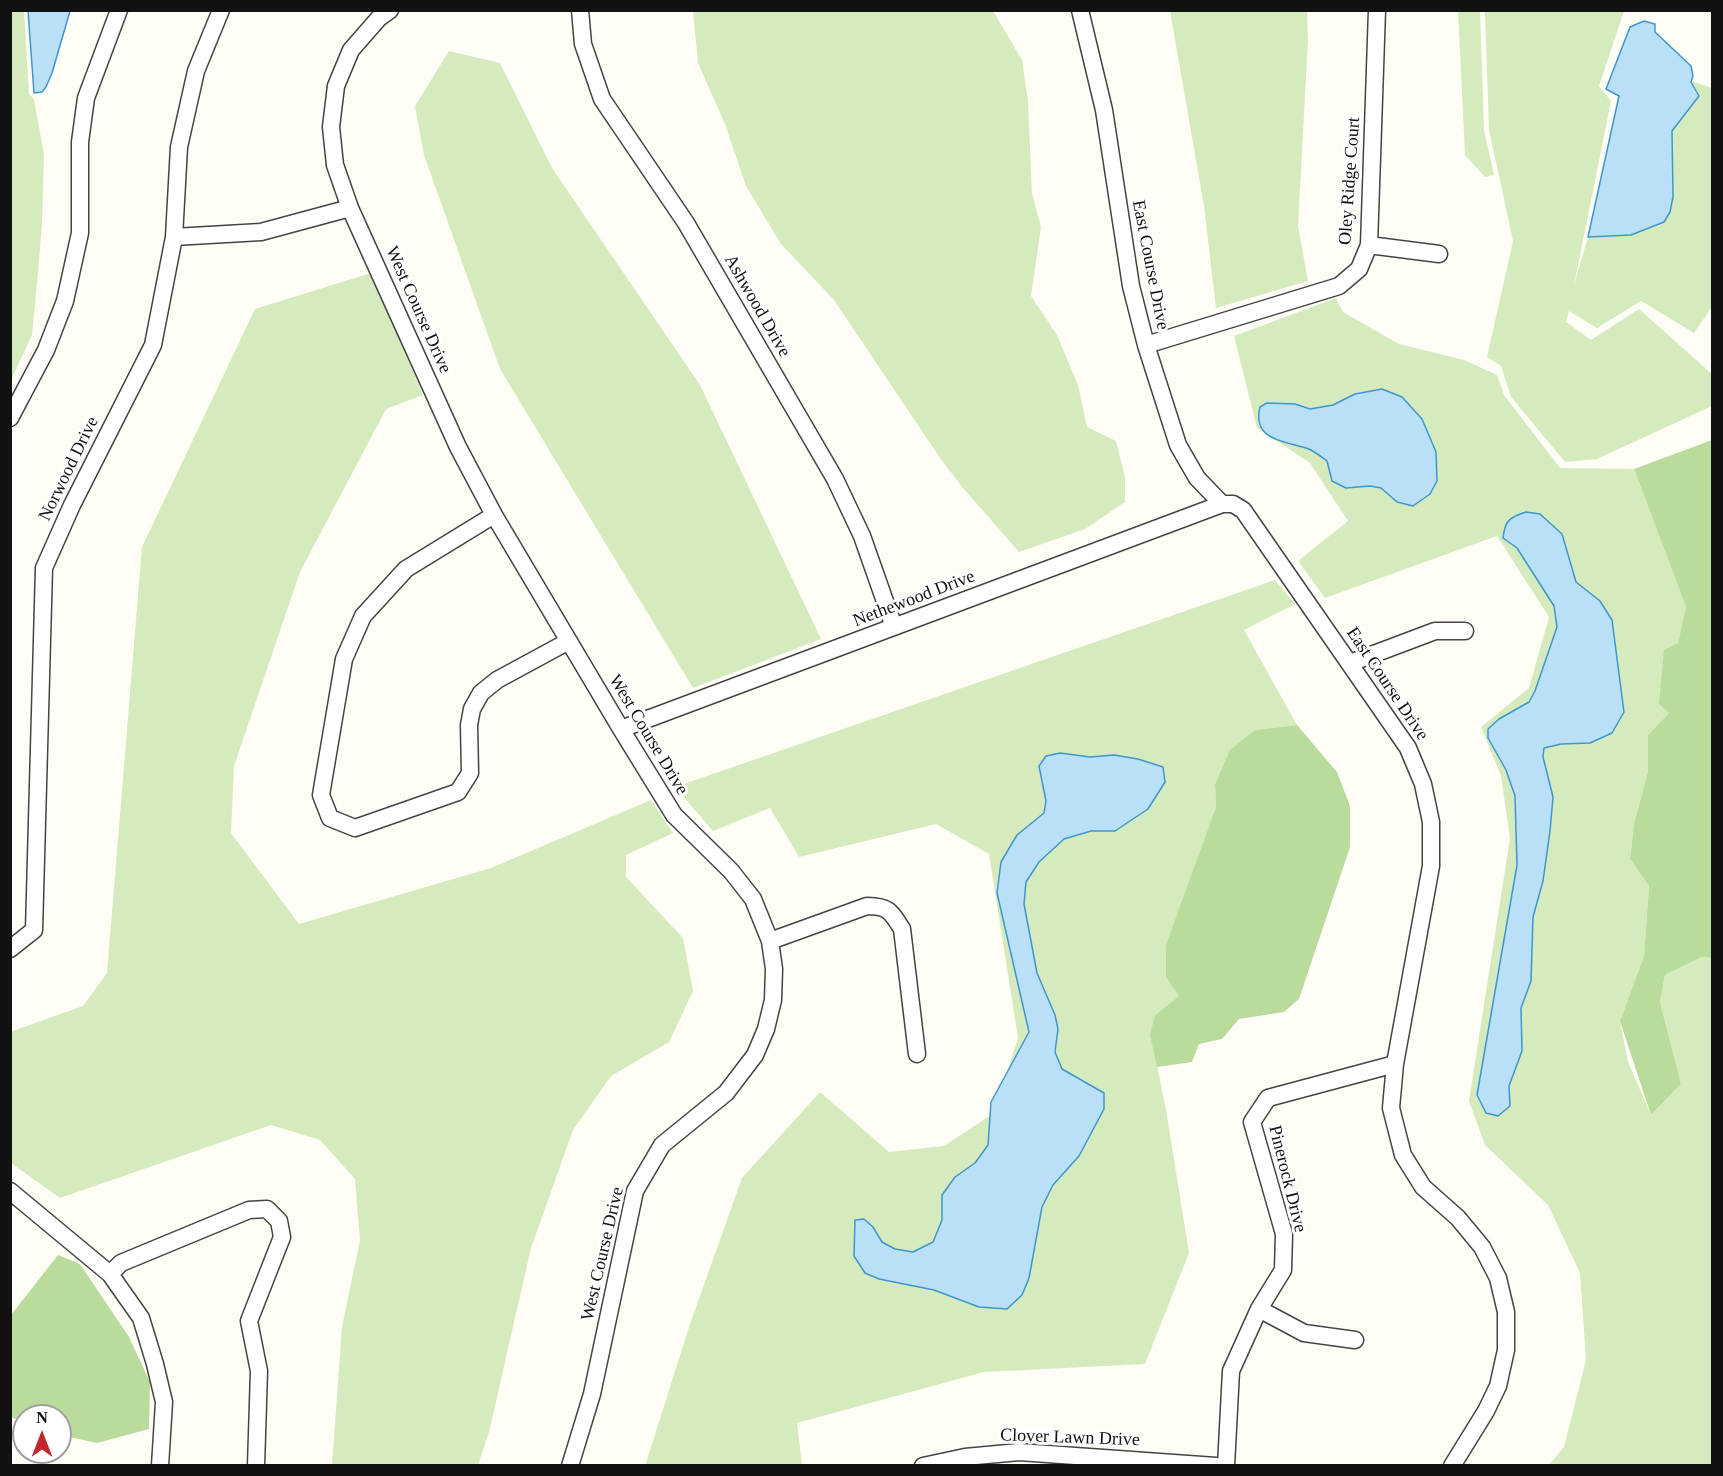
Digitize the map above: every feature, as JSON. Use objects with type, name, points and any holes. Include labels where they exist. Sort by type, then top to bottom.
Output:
[{"type":"street","points":[[10,418],[46,350],[65,302],[80,233],[80,142],[86,98],[119,10]]},
{"type":"street","name":"Norwood Drive","points":[[10,950],[34,930],[44,568],[72,506],[153,345],[174,237],[179,147],[195,71],[221,10]]},
{"type":"street","name":"West Course Drive","points":[[390,10],[379,18],[351,50],[336,86],[331,127],[335,165],[350,208],[458,447],[494,515],[674,815],[731,871],[753,899],[770,941],[774,969],[773,1000],[766,1029],[755,1055],[726,1093],[662,1145],[635,1191],[592,1394],[570,1466]]},
{"type":"street","name":"Ashwood Drive","points":[[579,10],[583,44],[602,99],[686,223],[836,479],[862,536],[894,627]]},
{"type":"street","name":"East Course Drive","points":[[1080,10],[1104,110],[1131,286],[1146,345],[1178,445],[1197,478],[1221,504],[1233,504],[1243,510],[1408,748],[1423,784],[1431,822],[1431,866],[1395,1064],[1391,1108],[1403,1155],[1423,1187],[1458,1218],[1482,1247],[1498,1278],[1506,1312],[1506,1350],[1498,1386],[1486,1411],[1452,1466]]},
{"type":"street","name":"Oley Ridge Court","points":[[1146,345],[1339,286],[1359,269],[1368,245],[1377,10]]},
{"type":"street","points":[[174,237],[261,232],[350,208]]},
{"type":"street","points":[[1368,245],[1439,254]]},
{"type":"street","name":"Nethewood Drive","points":[[621,729],[1221,504]]},
{"type":"street","points":[[494,515],[406,569],[363,616],[344,660],[321,795],[330,818],[355,828],[458,792],[470,773],[468,725],[472,709],[481,693],[496,680],[569,641]]},
{"type":"street","points":[[1350,663],[1435,632],[1465,631]]},
{"type":"street","points":[[770,941],[867,906],[880,906],[892,912],[902,928],[917,1054]]},
{"type":"street","name":"Pinerock Drive","points":[[1226,1466],[1232,1371],[1259,1309],[1283,1270],[1284,1234],[1252,1122],[1268,1098],[1395,1064]]},
{"type":"street","points":[[14,1200],[110,1274],[141,1318],[164,1402],[160,1466]]},
{"type":"street","points":[[110,1274],[121,1263],[249,1210],[267,1209],[279,1221],[282,1237],[249,1321],[259,1371],[256,1466]]},
{"type":"street","points":[[1259,1309],[1304,1333],[1355,1340]]},
{"type":"street","name":"Clover Lawn Drive","points":[[923,1466],[965,1457],[1019,1452],[1216,1466]]},
{"type":"green space","points":[[10,11],[24,11],[29,94],[34,99],[44,155],[42,223],[32,335],[11,380]]},
{"type":"green space","points":[[693,11],[993,11],[1022,60],[1028,102],[1032,194],[1041,227],[1031,296],[1057,335],[1078,385],[1087,427],[1116,441],[1125,477],[1125,502],[1085,529],[1019,552],[940,458],[834,300],[781,244],[746,186],[725,124],[698,63]]},
{"type":"green space","points":[[1170,11],[1307,11],[1308,40],[1298,226],[1308,281],[1216,308],[1204,206]]},
{"type":"green space","points":[[1458,11],[1480,11],[1484,130],[1494,175],[1485,177],[1465,155]]},
{"type":"green space","points":[[1485,11],[1624,11],[1599,86],[1611,101],[1574,285],[1588,237],[1619,96],[1606,89],[1630,27],[1644,21],[1655,24],[1655,32],[1691,66],[1691,81],[1712,88],[1712,307],[1694,333],[1641,301],[1597,328],[1569,311],[1566,322],[1591,340],[1639,309],[1712,374],[1712,406],[1597,459],[1565,462],[1511,397],[1501,366],[1487,357],[1513,241],[1489,130]]},
{"type":"green space","points":[[449,51],[500,63],[552,168],[700,385],[821,639],[693,688],[500,369],[424,155],[415,106]]},
{"type":"green space","points":[[371,273],[423,395],[386,409],[300,572],[234,766],[231,833],[299,924],[491,868],[651,800],[673,833],[626,855],[626,877],[683,938],[693,991],[669,1042],[611,1076],[573,1130],[531,1248],[489,1432],[478,1465],[332,1465],[342,1327],[360,1240],[355,1179],[320,1140],[271,1125],[60,1198],[11,1163],[10,1032],[83,1006],[107,973],[142,547],[255,309]]},
{"type":"green space","points":[[1336,298],[1343,312],[1399,344],[1464,360],[1497,375],[1504,395],[1560,468],[1634,469],[1686,607],[1678,643],[1669,713],[1648,735],[1648,771],[1634,824],[1630,859],[1649,886],[1644,956],[1620,1021],[1628,1062],[1651,1115],[1681,1084],[1660,1002],[1665,975],[1702,957],[1712,958],[1712,1465],[1549,1465],[1564,1447],[1586,1360],[1580,1273],[1548,1205],[1485,1145],[1469,1101],[1510,838],[1501,776],[1481,727],[1529,688],[1549,617],[1497,536],[1325,598],[1298,561],[1348,521],[1310,463],[1257,428],[1234,336]]},
{"type":"green space","points":[[1712,440],[1712,958],[1702,957],[1665,975],[1660,1002],[1681,1084],[1651,1115],[1620,1021],[1644,956],[1649,886],[1630,859],[1634,824],[1648,771],[1648,735],[1669,713],[1659,704],[1664,650],[1678,643],[1686,607],[1634,469]]},
{"type":"green space","points":[[1275,580],[1295,604],[1244,630],[1297,725],[1255,730],[1230,751],[1215,784],[1216,807],[1195,868],[1179,996],[1155,1015],[1151,1035],[1166,1110],[1189,1253],[1145,1364],[984,1372],[797,1423],[802,1465],[645,1466],[690,1324],[742,1178],[820,1092],[889,1152],[944,1146],[994,1113],[1018,1038],[989,854],[936,824],[799,857],[770,808],[713,831],[675,787]]},
{"type":"green space","points":[[1297,725],[1337,772],[1350,806],[1350,847],[1299,999],[1284,1012],[1239,1019],[1222,1039],[1199,1044],[1192,1062],[1157,1067],[1150,1035],[1155,1015],[1179,996],[1166,977],[1166,945],[1216,807],[1215,784],[1230,750],[1255,730]]},
{"type":"green space","points":[[58,1255],[80,1264],[129,1337],[150,1382],[149,1429],[97,1443],[72,1438],[72,1404],[12,1404],[11,1417],[11,1315]]},
{"type":"water","points":[[28,11],[70,11],[46,87],[42,92],[34,93]]},
{"type":"water","points":[[1644,21],[1655,24],[1655,32],[1691,66],[1693,76],[1691,82],[1699,96],[1672,131],[1673,197],[1670,212],[1664,222],[1631,235],[1588,237],[1619,96],[1606,89],[1630,27]]},
{"type":"water","points":[[1382,389],[1402,397],[1422,419],[1436,452],[1437,481],[1430,494],[1413,506],[1397,502],[1381,488],[1370,486],[1346,488],[1332,481],[1327,461],[1311,450],[1274,439],[1261,428],[1260,407],[1267,403],[1295,404],[1310,409],[1333,405],[1355,394]]},
{"type":"water","points":[[1526,512],[1540,514],[1562,534],[1576,582],[1600,601],[1612,620],[1624,712],[1612,733],[1590,743],[1561,744],[1544,748],[1543,757],[1553,797],[1550,831],[1543,881],[1533,917],[1531,981],[1521,1008],[1522,1051],[1509,1086],[1510,1106],[1498,1116],[1486,1113],[1477,1095],[1517,865],[1515,796],[1506,770],[1488,738],[1488,729],[1499,719],[1529,702],[1557,627],[1554,606],[1517,548],[1503,538],[1509,520]]},
{"type":"water","points":[[1060,753],[1090,757],[1114,755],[1138,759],[1163,767],[1165,782],[1148,809],[1115,831],[1091,831],[1064,839],[1039,862],[1026,882],[1024,904],[1037,973],[1055,1015],[1058,1029],[1055,1052],[1062,1069],[1104,1093],[1104,1109],[1079,1156],[1053,1185],[1042,1207],[1029,1278],[1022,1295],[1007,1309],[979,1307],[934,1290],[879,1279],[865,1273],[854,1256],[855,1220],[864,1219],[873,1227],[882,1242],[895,1249],[913,1252],[933,1242],[942,1220],[942,1195],[955,1177],[975,1163],[988,1145],[991,1102],[1029,1032],[997,893],[1001,862],[1017,835],[1044,813],[1046,801],[1039,766],[1046,756]]}]
